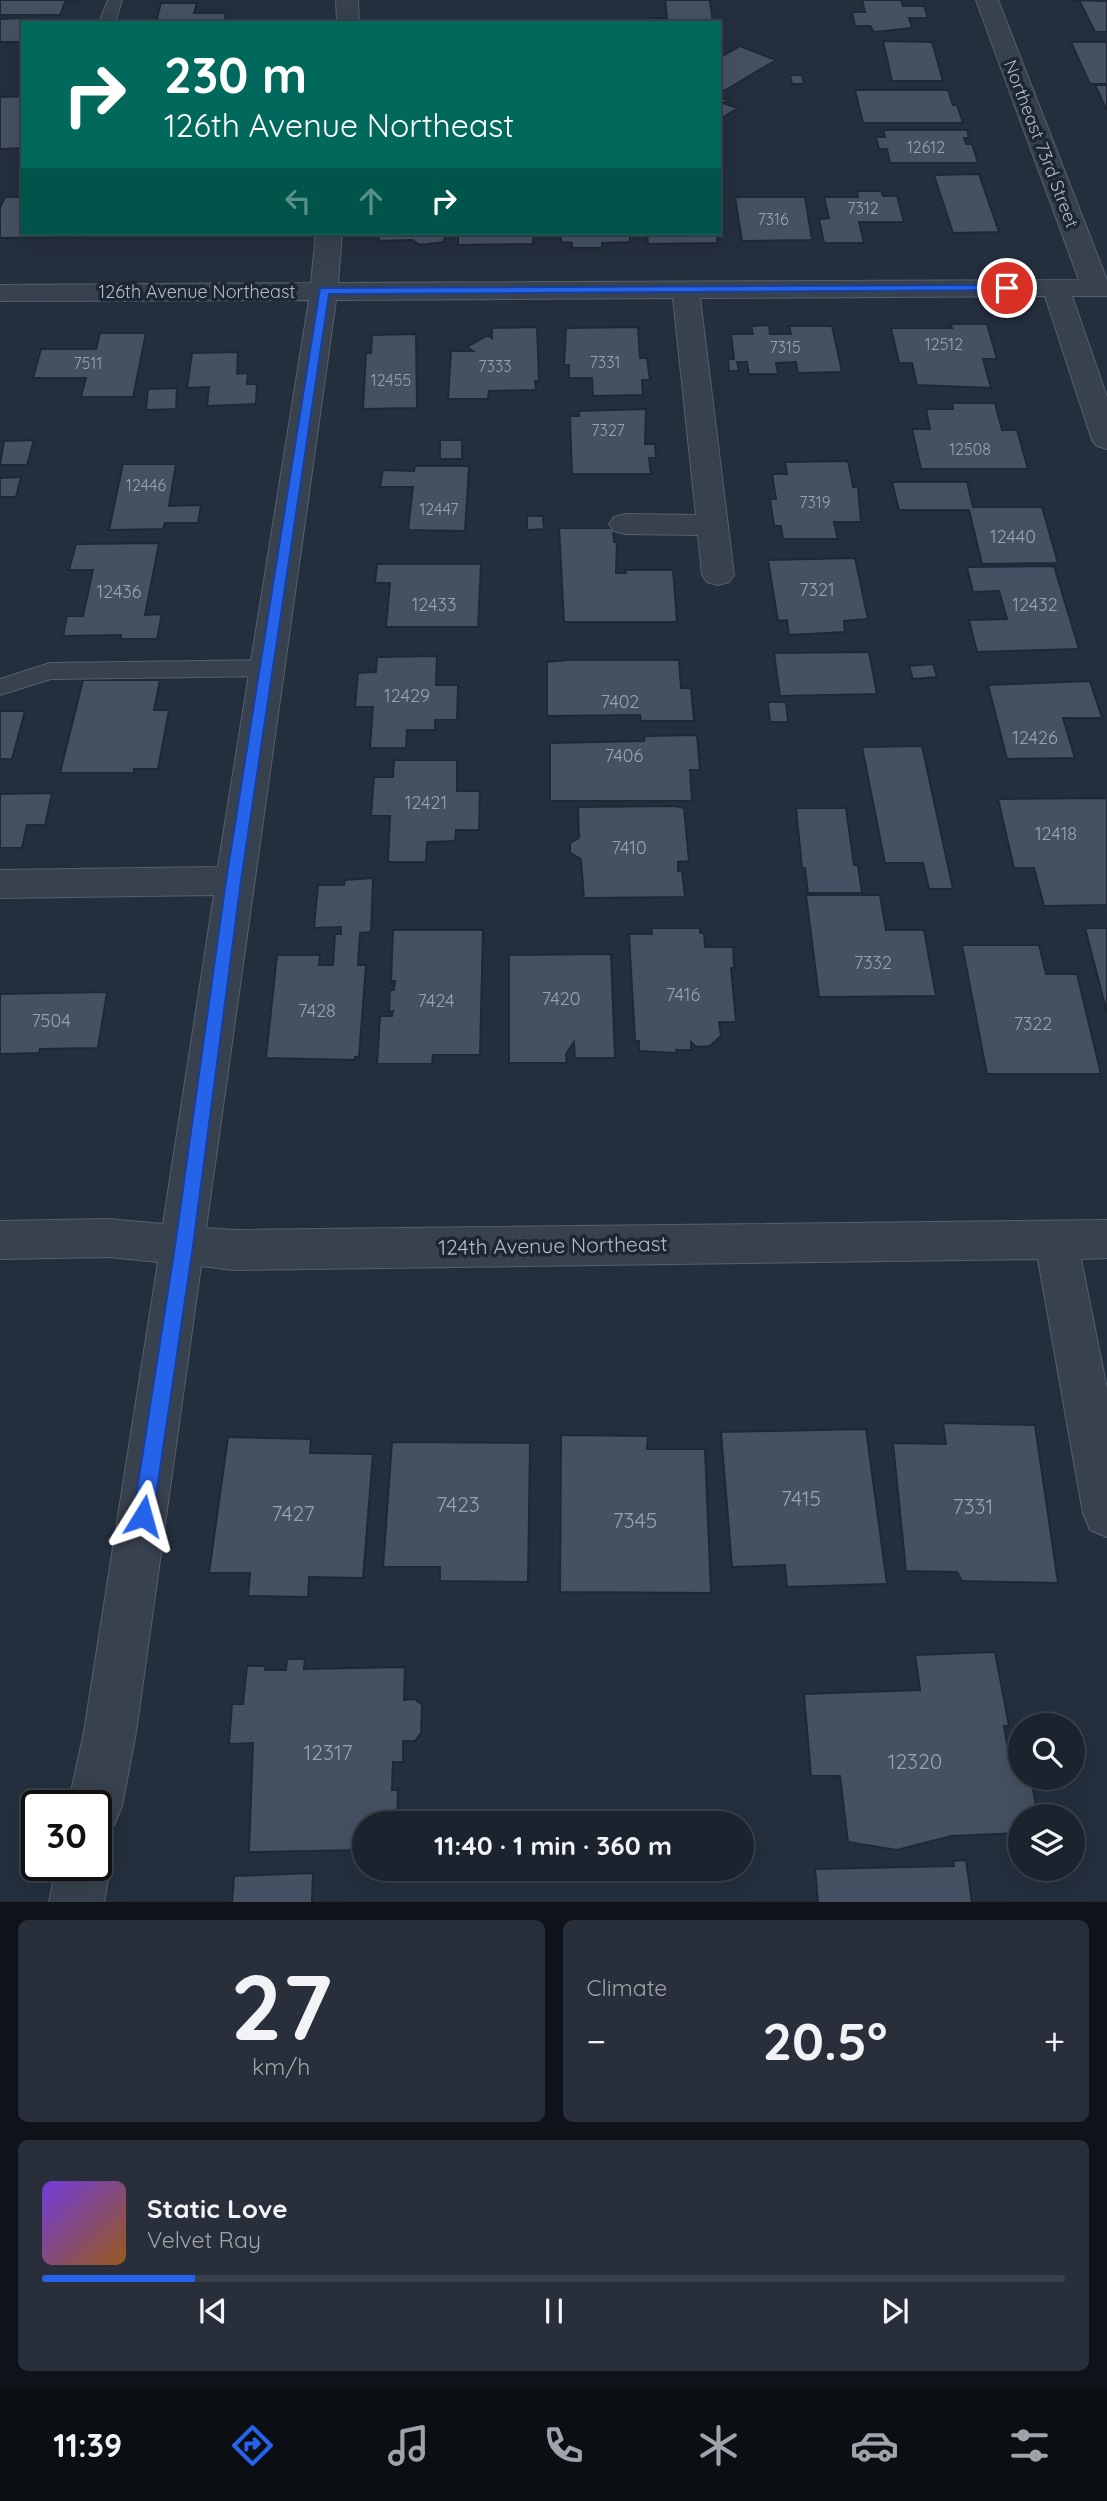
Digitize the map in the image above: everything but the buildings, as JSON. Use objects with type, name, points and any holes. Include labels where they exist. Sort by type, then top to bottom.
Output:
[{"type":"street","points":[[347,0],[348,21]]},
{"type":"street","name":"Northeast 73rd Street","points":[[987,0],[1101,288]]},
{"type":"street","points":[[98,1790],[110,1732],[184,1246],[234,881],[324,291],[329,235]]},
{"type":"street","points":[[1056,288],[1107,440]]},
{"type":"street","name":"126th Avenue Northeast","points":[[0,293],[1101,288]]},
{"type":"street","points":[[686,290],[710,525],[718,575]]},
{"type":"street","points":[[625,524],[710,525]]},
{"type":"street","points":[[0,884],[234,881]]},
{"type":"street","name":"124th Avenue Northeast","points":[[0,1240],[110,1238],[234,1250],[1107,1239]]},
{"type":"street","points":[[1056,1240],[1107,1513]]},
{"type":"street","points":[[76,1902],[80,1881]]},
{"type":"lane","points":[[108,21],[115,0]]},
{"type":"lane","points":[[0,687],[50,671],[267,668]]},
{"type":"route","points":[[143,1516],[184,1246],[234,881],[324,291],[1007,288]]}]
